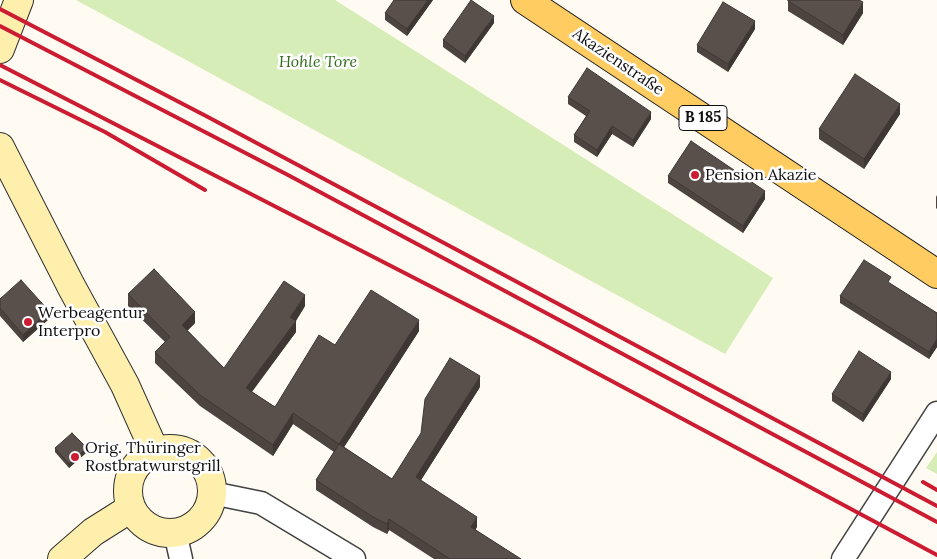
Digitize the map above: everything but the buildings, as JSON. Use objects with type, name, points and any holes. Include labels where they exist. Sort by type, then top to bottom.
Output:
[{"type":"main road","points":[[0,49],[19,0]]},
{"type":"main road","name":"Akazienstraße","points":[[525,0],[937,274]]},
{"type":"main road","points":[[0,147],[71,286],[125,385],[156,452]]},
{"type":"main road","points":[[174,449],[191,455],[198,460],[209,475],[212,493],[207,509],[198,522],[175,532],[157,531],[142,522],[131,508],[128,488],[130,479],[139,462],[156,452],[174,449]]},
{"type":"main road","points":[[62,559],[93,532],[131,508]]},
{"type":"street","points":[[843,559],[937,413]]},
{"type":"street","points":[[212,493],[262,503],[354,559]]},
{"type":"street","points":[[175,532],[181,559]]},
{"type":"green space","name":"Hohle Tore","points":[[76,0],[335,0],[773,278],[725,354]]},
{"type":"green space","points":[[937,452],[937,474],[926,468]]},
{"type":"railway","points":[[0,9],[206,116],[937,506]]},
{"type":"railway","points":[[0,26],[288,175],[937,522]]},
{"type":"railway","points":[[0,65],[535,340],[937,555]]},
{"type":"railway","points":[[0,80],[105,132],[205,190]]},
{"type":"railway","points":[[923,482],[937,490]]},
{"type":"place","name":"Pension Akazie","points":[[695,175]]},
{"type":"place","name":"Werbeagentur Interpro","points":[[28,322]]},
{"type":"place","name":"Orig. Thüringer Rostbratwurstgrill","points":[[75,457]]}]
